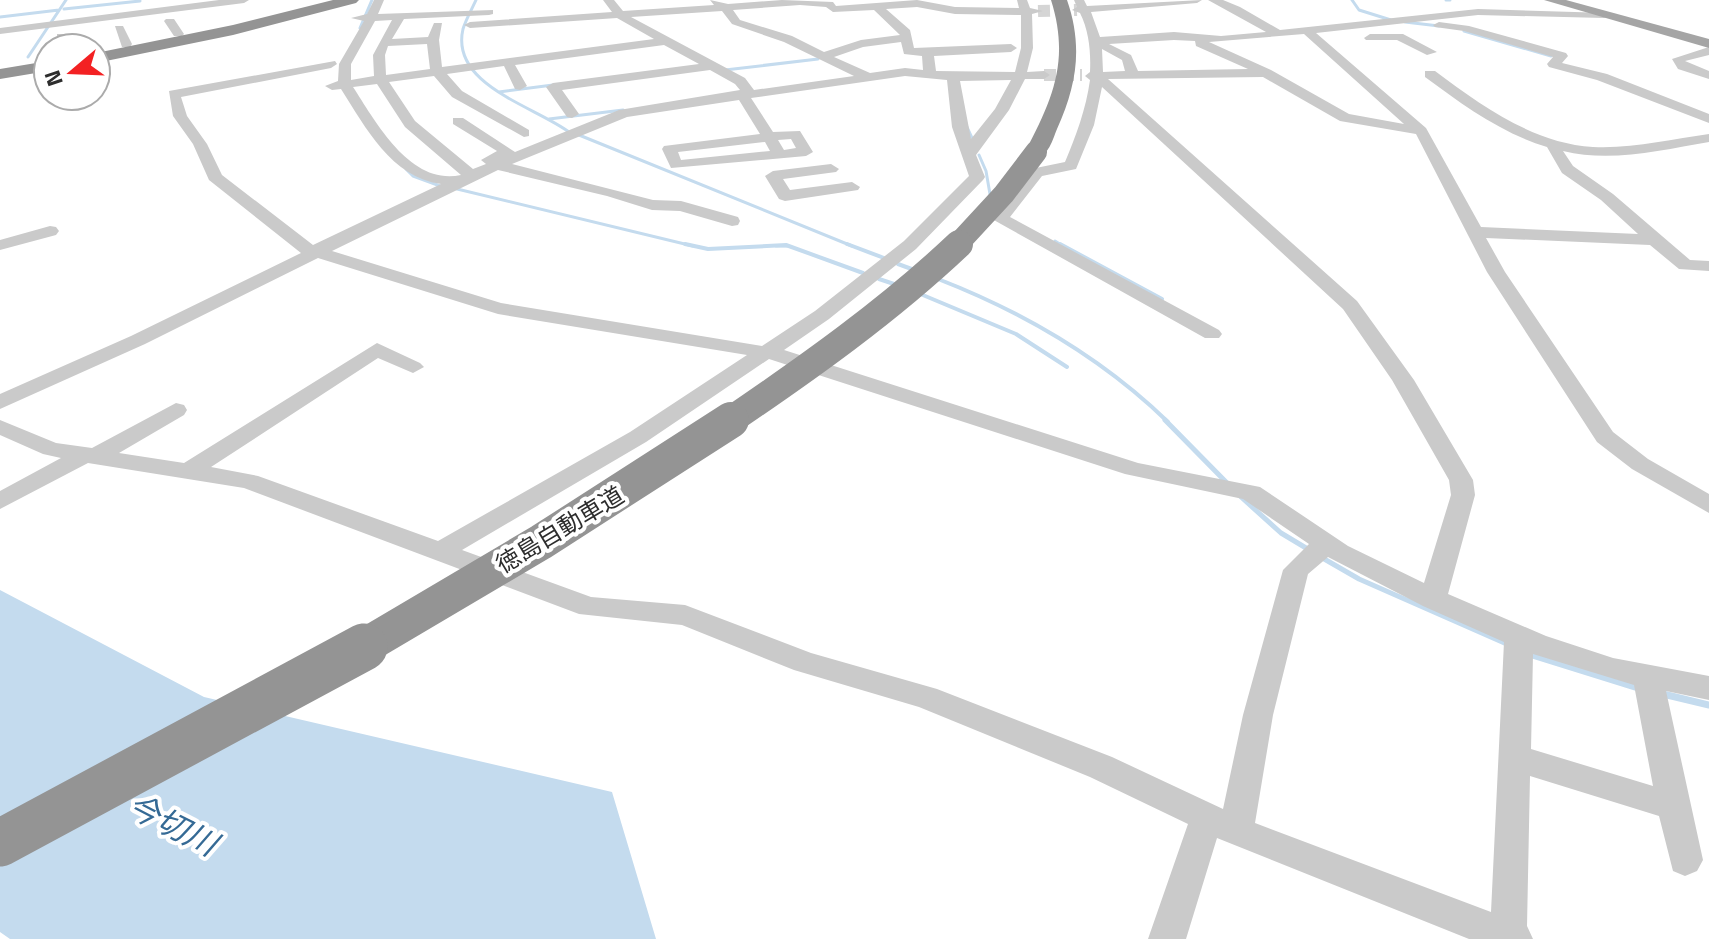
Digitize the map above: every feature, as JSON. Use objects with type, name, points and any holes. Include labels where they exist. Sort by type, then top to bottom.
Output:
[{"type":"highway","name":"徳島自動車道","points":[[0,843],[349,654],[532,548],[661,468],[755,404],[885,308],[981,222],[1016,181],[1043,139],[1064,84],[1071,41],[1059,0]]},
{"type":"highway","points":[[112,54],[224,36],[330,4],[362,11]]},
{"type":"highway","name":"徳島自動車道","points":[[1029,7],[1057,40],[1057,84],[1043,139]]},
{"type":"highway","points":[[112,52],[176,34],[276,18]]},
{"type":"highway","points":[[112,44],[123,36],[176,34]]},
{"type":"highway","points":[[0,71],[32,66]]},
{"type":"main road","points":[[1551,0],[1709,44]]},
{"type":"street","points":[[62,16],[145,6],[145,0]]},
{"type":"street","points":[[0,31],[244,0]]},
{"type":"street","points":[[379,0],[362,11],[331,64],[174,94],[180,116],[200,144],[215,177],[307,249],[498,308],[767,352],[1133,469],[1251,493],[1317,551],[1433,599],[1519,647],[1613,669],[1651,689],[1709,688]]},
{"type":"street","points":[[447,0],[433,40],[436,70],[457,94],[524,133]]},
{"type":"street","points":[[483,0],[494,0]]},
{"type":"street","points":[[1004,0],[1029,7]]},
{"type":"street","points":[[1000,219],[1037,172],[1071,166],[1090,123],[1090,76],[1095,41],[1080,6],[1197,0]]},
{"type":"street","points":[[1213,0],[1236,9],[1278,34]]},
{"type":"street","points":[[362,11],[400,16],[442,13],[470,16],[621,16],[718,3],[805,1],[829,4],[829,9],[878,8],[910,2],[996,25],[1011,48]]},
{"type":"street","points":[[470,16],[609,3],[621,16],[657,40],[740,81],[791,174]]},
{"type":"street","points":[[718,3],[736,22],[788,39],[866,77]]},
{"type":"street","points":[[996,25],[1029,7]]},
{"type":"street","points":[[970,153],[1004,108],[1019,75],[1028,48],[1029,7]]},
{"type":"street","points":[[878,8],[908,37],[908,51],[928,53],[1028,48]]},
{"type":"street","points":[[339,85],[362,11]]},
{"type":"street","points":[[1095,41],[1174,36],[1221,40],[1478,12],[1540,14],[1556,27],[1569,21],[1604,15]]},
{"type":"street","points":[[0,402],[138,340],[455,182],[508,152],[436,126],[380,78],[379,58],[400,16]]},
{"type":"street","points":[[470,16],[467,37],[639,27]]},
{"type":"street","points":[[1401,20],[1465,28],[1518,46],[1562,56],[1553,64],[1602,77],[1709,119]]},
{"type":"street","points":[[1569,21],[1611,30]]},
{"type":"street","points":[[1308,32],[1421,131],[1496,272],[1605,437],[1640,464],[1709,505]]},
{"type":"street","points":[[1352,40],[1399,36],[1431,52]]},
{"type":"street","points":[[821,57],[861,44],[908,37]]},
{"type":"street","points":[[1190,38],[1266,73],[1345,118],[1421,131]]},
{"type":"street","points":[[385,43],[433,40]]},
{"type":"street","points":[[339,85],[469,63],[507,61],[657,40]]},
{"type":"street","points":[[531,45],[657,40],[695,81]]},
{"type":"street","points":[[1095,41],[1127,58],[1133,74],[1127,75]]},
{"type":"street","points":[[1320,43],[1336,41]]},
{"type":"street","points":[[608,48],[648,87]]},
{"type":"street","points":[[1709,51],[1678,59],[1682,66],[1709,75]]},
{"type":"street","points":[[928,53],[930,74]]},
{"type":"street","points":[[556,54],[577,84]]},
{"type":"street","points":[[507,61],[520,86]]},
{"type":"street","points":[[331,64],[345,109],[366,138],[409,174],[455,182],[624,113],[648,87],[695,81],[711,66]]},
{"type":"street","points":[[214,86],[226,69]]},
{"type":"street","points":[[572,114],[553,87],[602,81],[648,87],[695,81],[746,93],[905,72],[953,77],[1044,75]]},
{"type":"street","points":[[1090,76],[1266,73]]},
{"type":"street","points":[[1430,74],[1461,97],[1542,143],[1554,146],[1596,152],[1709,138]]},
{"type":"street","points":[[1090,76],[1350,305],[1403,380],[1461,480],[1463,495],[1433,599]]},
{"type":"street","points":[[953,77],[959,127],[986,207],[1000,219],[1077,258],[1212,334]]},
{"type":"street","points":[[602,81],[620,108]]},
{"type":"street","points":[[436,126],[490,113]]},
{"type":"street","points":[[436,126],[455,182]]},
{"type":"street","points":[[795,134],[806,152],[676,165],[669,149],[769,137],[795,134]]},
{"type":"street","points":[[1554,146],[1555,155],[1570,173],[1606,196],[1685,265],[1709,266]]},
{"type":"street","points":[[496,165],[612,192],[652,205],[681,206],[732,221]]},
{"type":"street","points":[[831,169],[773,176],[785,196],[852,187]]},
{"type":"street","points":[[409,174],[455,182]]},
{"type":"street","points":[[441,551],[638,437],[767,352],[868,280],[910,245],[977,177]]},
{"type":"street","points":[[0,245],[50,231]]},
{"type":"street","points":[[1477,232],[1655,240]]},
{"type":"street","points":[[187,472],[377,349],[413,367]]},
{"type":"street","points":[[0,501],[176,410]]},
{"type":"street","points":[[6,436],[51,449],[249,481],[589,607],[685,615],[804,662],[926,697],[1101,767],[1221,824],[1511,938],[1519,647]]},
{"type":"street","points":[[1167,939],[1221,824],[1258,715],[1296,570],[1317,551]]},
{"type":"street","points":[[1651,689],[1685,860]]},
{"type":"street","points":[[1515,758],[1674,806]]},
{"type":"water","name":"今切川","points":[[0,590],[204,697],[612,792],[656,939],[10,939],[0,932]]},
{"type":"waterway","points":[[28,57],[66,0]]},
{"type":"waterway","points":[[360,28],[372,0]]},
{"type":"waterway","points":[[476,0],[463,29],[462,48],[469,65],[498,92],[569,132]]},
{"type":"waterway","points":[[1352,0],[1359,10],[1391,20]]},
{"type":"waterway","points":[[64,9],[140,1]]},
{"type":"waterway","points":[[0,17],[59,10]]},
{"type":"waterway","points":[[1405,22],[1439,26]]},
{"type":"waterway","points":[[1464,31],[1551,56]]},
{"type":"waterway","points":[[725,70],[818,59]]},
{"type":"waterway","points":[[499,92],[553,85]]},
{"type":"waterway","points":[[549,119],[623,110]]},
{"type":"waterway","points":[[965,123],[972,138]]},
{"type":"waterway","points":[[579,135],[848,244]]},
{"type":"waterway","points":[[979,155],[986,171],[991,200]]},
{"type":"waterway","points":[[406,169],[413,176],[443,187]]},
{"type":"waterway","points":[[453,188],[693,246]]},
{"type":"waterway","points":[[1055,241],[1063,246]]},
{"type":"waterway","points":[[685,244],[708,249],[786,245],[863,273]]},
{"type":"waterway","points":[[848,244],[884,258]]},
{"type":"waterway","points":[[848,244],[852,246]]},
{"type":"waterway","points":[[1060,244],[1162,299]]},
{"type":"waterway","points":[[776,246],[787,246]]},
{"type":"waterway","points":[[898,264],[917,271]]},
{"type":"waterway","points":[[879,279],[897,285]]},
{"type":"waterway","points":[[938,279],[1001,306],[1089,357],[1168,422]]},
{"type":"waterway","points":[[918,293],[1016,334],[1067,367]]},
{"type":"waterway","points":[[1165,420],[1227,483]]},
{"type":"waterway","points":[[1240,496],[1281,533],[1311,551]]},
{"type":"waterway","points":[[1319,556],[1359,579],[1509,645]]},
{"type":"waterway","points":[[1529,654],[1638,688]]},
{"type":"waterway","points":[[1663,694],[1709,705]]},
{"type":"tunnel","points":[[1038,11],[1077,10]]},
{"type":"tunnel","points":[[1044,75],[1082,75]]}]
